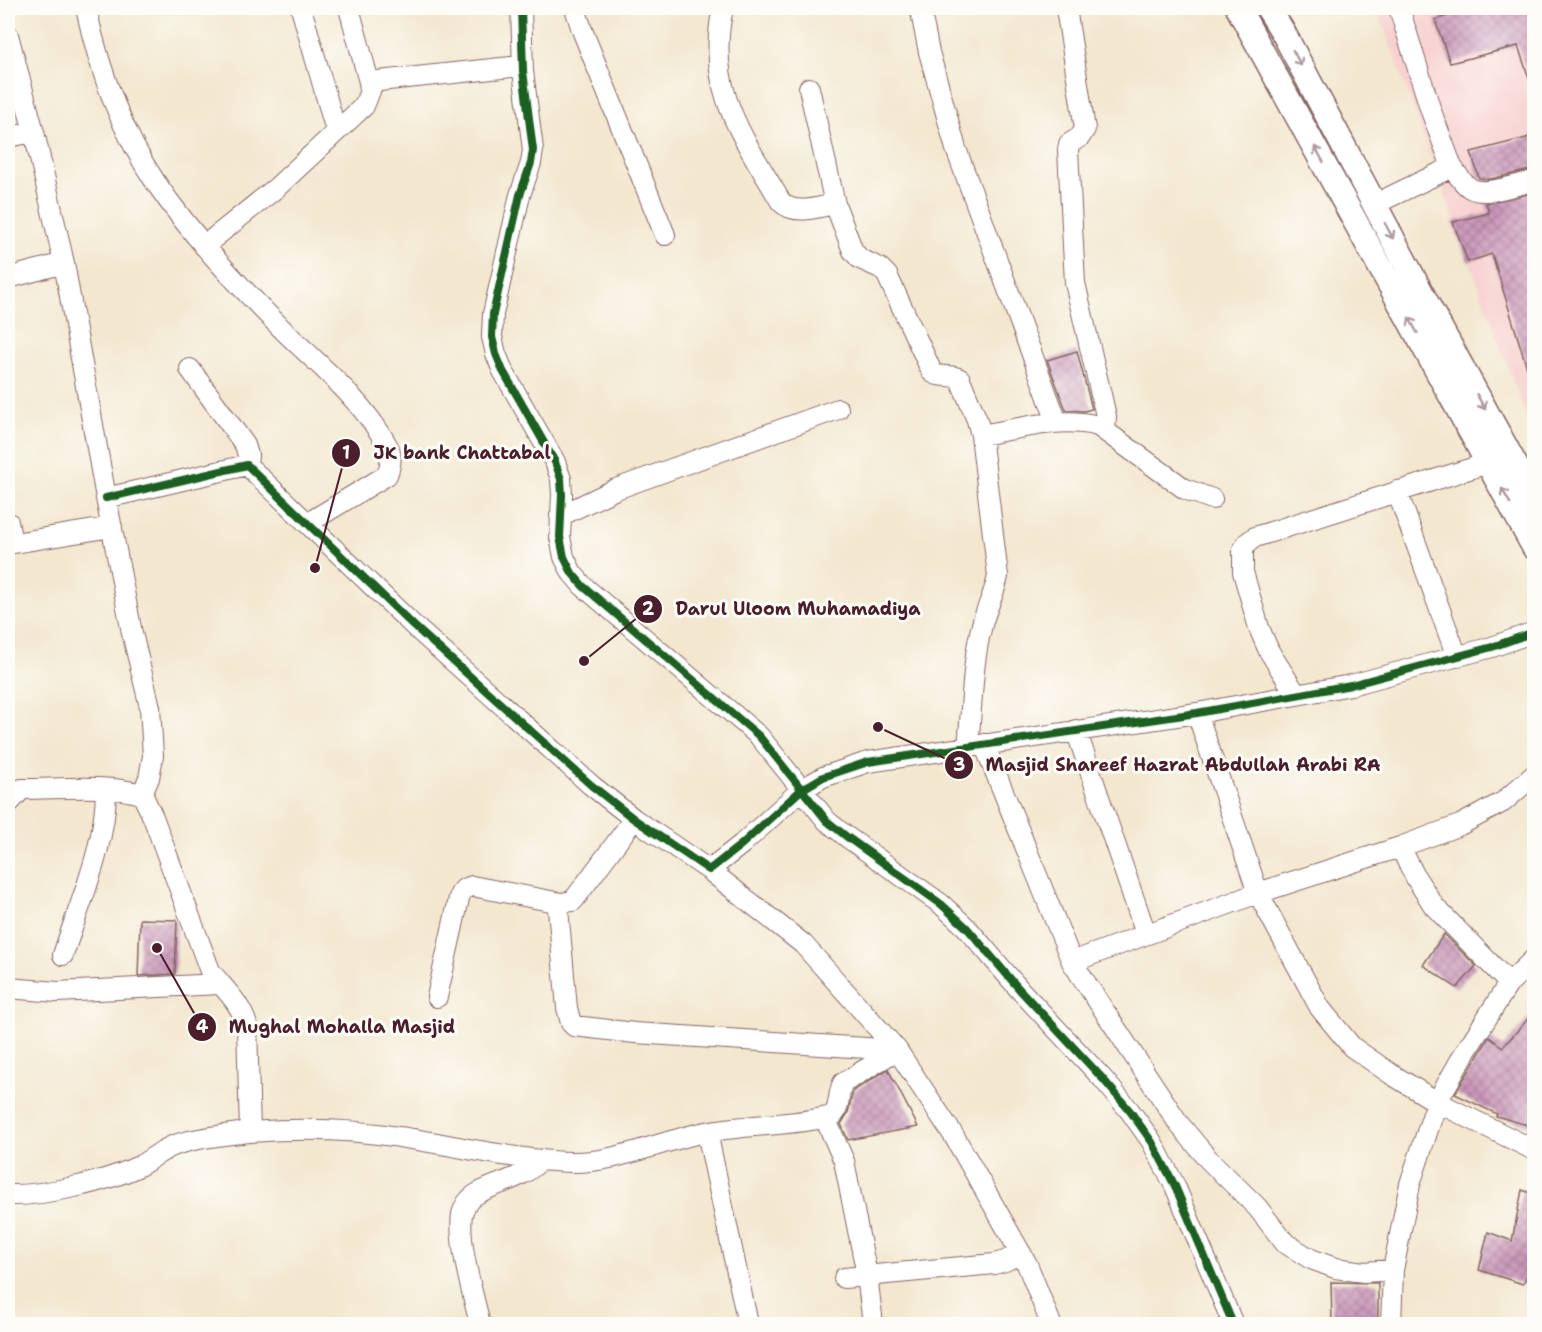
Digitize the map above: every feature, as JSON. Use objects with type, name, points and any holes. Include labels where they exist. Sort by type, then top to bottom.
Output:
[{"type":"main road","points":[[1238,8],[1534,547]]},
{"type":"main road","points":[[1268,8],[1534,499]]},
{"type":"street","points":[[86,8],[93,43],[129,138],[156,183],[204,246],[261,309],[351,397],[388,446],[391,464],[387,475],[308,523]]},
{"type":"street","points":[[301,8],[336,131]]},
{"type":"street","points":[[204,246],[276,188],[364,106],[370,91],[369,82],[349,8]]},
{"type":"street","points":[[521,8],[523,71],[533,150],[520,195],[493,314],[492,337],[503,371],[555,462],[561,479],[560,537],[564,557],[572,573],[583,586],[759,736],[794,796],[941,904],[967,928],[1020,990],[1103,1079],[1152,1142],[1175,1186],[1233,1324]]},
{"type":"street","points":[[575,8],[665,236]]},
{"type":"street","points":[[723,8],[719,28],[719,69],[725,97],[734,120],[785,206],[802,210],[835,204]]},
{"type":"street","points":[[920,8],[956,149],[1057,422]]},
{"type":"street","points":[[1066,8],[1085,129],[1080,137],[1069,144],[1068,150],[1075,282],[1106,416],[1105,431]]},
{"type":"street","points":[[1399,8],[1431,111],[1452,166],[1462,182],[1476,191],[1485,192],[1534,181]]},
{"type":"street","points":[[8,35],[34,132],[64,263],[132,633],[150,707],[153,756],[149,778],[142,794],[153,817],[202,954],[210,971],[233,996],[247,1025],[250,1132]]},
{"type":"street","points":[[369,82],[512,66]]},
{"type":"street","points":[[809,88],[835,204],[856,255],[880,268],[887,275],[932,372],[941,376],[957,376],[963,383],[981,435],[999,576],[982,623],[979,641],[976,745],[1072,962],[1179,1124],[1209,1160],[1257,1207],[1285,1243],[1311,1259],[1335,1268],[1364,1272],[1393,1270]]},
{"type":"street","points":[[8,136],[34,132]]},
{"type":"street","points":[[1375,204],[1452,166]]},
{"type":"street","points":[[8,278],[64,263]]},
{"type":"street","points":[[190,369],[245,445],[248,455],[247,465]]},
{"type":"street","points":[[560,516],[616,489],[838,409]]},
{"type":"street","points":[[981,435],[1057,422],[1098,426],[1185,489],[1212,500]]},
{"type":"street","points":[[1296,694],[1269,651],[1258,628],[1243,572],[1243,550],[1247,543],[1255,537],[1488,463]]},
{"type":"street","points":[[106,498],[247,465]]},
{"type":"street","points":[[247,465],[414,626],[591,785],[634,819],[710,870],[803,944],[897,1050],[954,1136],[1027,1264],[1051,1324]]},
{"type":"street","points":[[1397,491],[1457,657]]},
{"type":"street","points":[[8,522],[10,544],[112,527]]},
{"type":"street","points":[[710,870],[794,796],[823,777],[868,762],[1197,713],[1351,685],[1492,647],[1534,632]]},
{"type":"street","points":[[1197,713],[1258,893],[1320,1008],[1352,1047],[1391,1074],[1437,1102],[1534,1150]]},
{"type":"street","points":[[1076,730],[1146,934]]},
{"type":"street","points":[[1072,962],[1258,893],[1400,848],[1460,825],[1503,802],[1534,775]]},
{"type":"street","points":[[8,804],[15,789],[106,789],[127,790],[142,794]]},
{"type":"street","points":[[63,955],[96,853],[106,809],[106,789]]},
{"type":"street","points":[[437,997],[460,894],[464,889],[472,886],[568,903],[578,897],[634,819]]},
{"type":"street","points":[[1400,848],[1416,879],[1434,906],[1509,983]]},
{"type":"street","points":[[561,903],[558,909],[567,1008],[574,1026],[646,1034],[897,1050]]},
{"type":"street","points":[[1391,1324],[1393,1270],[1410,1184],[1437,1102],[1509,983],[1534,959]]},
{"type":"street","points":[[8,988],[57,992],[220,984]]},
{"type":"street","points":[[8,1195],[24,1196],[80,1184],[142,1165],[166,1148],[180,1143],[250,1132],[344,1131],[398,1137],[540,1160],[573,1162],[615,1158],[707,1132],[832,1116],[836,1113],[839,1089],[843,1083],[897,1050]]},
{"type":"street","points":[[825,1118],[844,1161],[867,1275],[873,1324]]},
{"type":"street","points":[[707,1132],[748,1324]]},
{"type":"street","points":[[480,1324],[465,1257],[462,1213],[466,1203],[475,1195],[526,1173],[540,1160]]},
{"type":"street","points":[[844,1278],[994,1264],[1021,1253]]},
{"type":"shaded area","points":[[1377,8],[1534,8],[1534,438]]},
{"type":"building","points":[[1465,8],[1534,8],[1534,86],[1532,87],[1518,46],[1450,63],[1435,20],[1465,10]]},
{"type":"building","points":[[1534,136],[1534,169],[1491,179],[1479,178],[1471,152]]},
{"type":"building","points":[[1534,193],[1534,380],[1531,381],[1492,254],[1468,262],[1453,222],[1489,213],[1486,203]]},
{"type":"building","points":[[1077,351],[1092,409],[1084,411],[1066,410],[1047,360]]},
{"type":"building","points":[[140,919],[177,920],[175,974],[138,976]]},
{"type":"building","points":[[1444,934],[1476,966],[1457,988],[1423,965]]},
{"type":"building","points":[[1534,1012],[1534,1127],[1496,1116],[1497,1114],[1455,1094],[1489,1037],[1503,1047]]},
{"type":"building","points":[[888,1069],[918,1127],[848,1140],[841,1124],[848,1113],[853,1091]]},
{"type":"building","points":[[1522,1190],[1534,1194],[1534,1259],[1523,1284],[1479,1270],[1488,1232],[1512,1241]]},
{"type":"building","points":[[1331,1282],[1378,1283],[1378,1324],[1332,1324]]},
{"type":"cycle path","points":[[521,8],[523,71],[533,150],[520,195],[493,314],[492,337],[503,371],[555,462],[561,479],[560,537],[564,557],[572,573],[583,586],[759,736],[827,821],[941,904],[967,928],[1020,990],[1103,1079],[1152,1142],[1175,1186],[1233,1324]]},
{"type":"cycle path","points":[[106,498],[247,465],[414,626],[591,785],[634,819],[709,870],[742,844],[801,790],[823,777],[868,762],[1197,713],[1351,685],[1492,647],[1534,632]]},
{"type":"place","name":"JK bank Chattabal","points":[[315,568]]},
{"type":"place","name":"Darul Uloom Muhamadiya","points":[[584,661]]},
{"type":"place","name":"Masjid Shareef Hazrat Abdullah Arabi RA","points":[[878,727]]},
{"type":"place","name":"Mughal Mohalla Masjid","points":[[157,948]]}]
